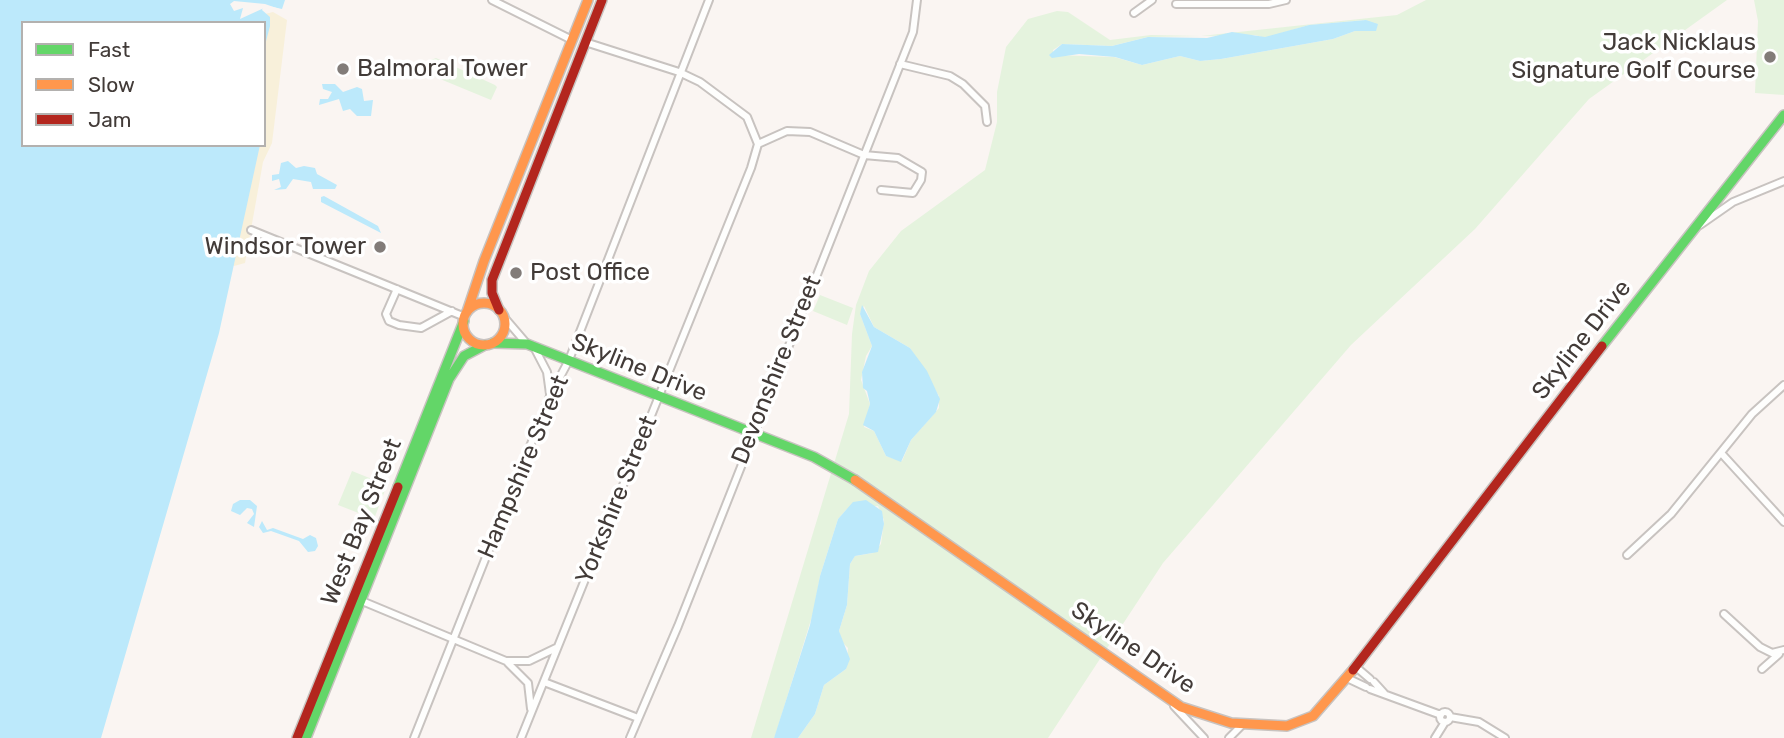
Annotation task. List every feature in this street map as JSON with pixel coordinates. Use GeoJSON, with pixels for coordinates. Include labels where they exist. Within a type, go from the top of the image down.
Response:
{"type":"FeatureCollection","features":[{"type":"Feature","properties":{"kind":"street"},"geometry":{"type":"LineString","coordinates":[[492,0],[572,40]]}},
{"type":"Feature","properties":{"kind":"street","name":"West Bay Street"},"geometry":{"type":"LineString","coordinates":[[297,738],[588,0]]}},
{"type":"Feature","properties":{"kind":"street"},"geometry":{"type":"LineString","coordinates":[[465,317],[470,340],[489,344],[503,332],[501,314],[492,293],[492,279],[602,0]]}},
{"type":"Feature","properties":{"kind":"street","name":"Hampshire Street"},"geometry":{"type":"LineString","coordinates":[[414,738],[551,396],[569,360],[709,0]]}},
{"type":"Feature","properties":{"kind":"street","name":"Devonshire Street"},"geometry":{"type":"LineString","coordinates":[[629,738],[678,626],[900,64],[917,19],[917,0]]}},
{"type":"Feature","properties":{"kind":"street"},"geometry":{"type":"LineString","coordinates":[[1134,13],[1152,0]]}},
{"type":"Feature","properties":{"kind":"street"},"geometry":{"type":"LineString","coordinates":[[1175,4],[1286,0]]}},
{"type":"Feature","properties":{"kind":"street"},"geometry":{"type":"LineString","coordinates":[[585,43],[679,72],[711,90],[747,117],[758,144],[787,131],[810,132],[864,155],[892,156],[922,172],[921,180],[913,193],[881,190]]}},
{"type":"Feature","properties":{"kind":"street"},"geometry":{"type":"LineString","coordinates":[[900,64],[950,76],[963,84],[985,106],[987,122]]}},
{"type":"Feature","properties":{"kind":"street","name":"Skyline Drive"},"geometry":{"type":"LineString","coordinates":[[489,344],[530,345],[814,457],[866,486],[1167,699],[1200,715],[1242,725],[1278,727],[1297,724],[1320,710],[1356,667],[1685,239],[1784,115]]}},
{"type":"Feature","properties":{"kind":"street","name":"Yorkshire Street"},"geometry":{"type":"LineString","coordinates":[[521,738],[751,168],[758,144]]}},
{"type":"Feature","properties":{"kind":"street"},"geometry":{"type":"LineString","coordinates":[[1685,239],[1733,202],[1784,181]]}},
{"type":"Feature","properties":{"kind":"street"},"geometry":{"type":"LineString","coordinates":[[251,230],[465,317]]}},
{"type":"Feature","properties":{"kind":"street"},"geometry":{"type":"LineString","coordinates":[[397,289],[386,314],[389,321],[399,326],[421,328],[452,311]]}},
{"type":"Feature","properties":{"kind":"street"},"geometry":{"type":"LineString","coordinates":[[465,317],[483,304],[501,314]]}},
{"type":"Feature","properties":{"kind":"street","name":"Skyline Drive"},"geometry":{"type":"LineString","coordinates":[[501,314],[530,345]]}},
{"type":"Feature","properties":{"kind":"street","name":"West Bay Street"},"geometry":{"type":"LineString","coordinates":[[306,738],[449,380],[464,356],[489,344]]}},
{"type":"Feature","properties":{"kind":"street"},"geometry":{"type":"LineString","coordinates":[[530,345],[547,372],[551,396]]}},
{"type":"Feature","properties":{"kind":"street"},"geometry":{"type":"LineString","coordinates":[[1627,555],[1671,514],[1752,414],[1784,385]]}},
{"type":"Feature","properties":{"kind":"street"},"geometry":{"type":"LineString","coordinates":[[1722,454],[1784,522]]}},
{"type":"Feature","properties":{"kind":"street"},"geometry":{"type":"LineString","coordinates":[[362,601],[506,661],[529,661],[558,647]]}},
{"type":"Feature","properties":{"kind":"street"},"geometry":{"type":"LineString","coordinates":[[1724,614],[1760,647],[1772,653],[1782,651]]}},
{"type":"Feature","properties":{"kind":"street"},"geometry":{"type":"LineString","coordinates":[[1762,669],[1782,651]]}},
{"type":"Feature","properties":{"kind":"street"},"geometry":{"type":"LineString","coordinates":[[506,661],[527,683],[531,714]]}},
{"type":"Feature","properties":{"kind":"street"},"geometry":{"type":"LineString","coordinates":[[1356,667],[1384,693]]}},
{"type":"Feature","properties":{"kind":"street"},"geometry":{"type":"LineString","coordinates":[[1347,678],[1441,715],[1447,712],[1447,719],[1435,738]]}},
{"type":"Feature","properties":{"kind":"street"},"geometry":{"type":"LineString","coordinates":[[544,682],[638,718]]}},
{"type":"Feature","properties":{"kind":"street"},"geometry":{"type":"LineString","coordinates":[[1167,699],[1204,738]]}},
{"type":"Feature","properties":{"kind":"street"},"geometry":{"type":"LineString","coordinates":[[1447,719],[1479,722],[1501,737]]}},
{"type":"Feature","properties":{"kind":"street"},"geometry":{"type":"LineString","coordinates":[[1229,738],[1242,725]]}},
{"type":"Feature","properties":{"kind":"green space"},"geometry":{"type":"Polygon","coordinates":[[[1426,0],[1727,0],[1589,99],[1475,229],[1351,345],[1163,563],[1048,738],[798,738],[815,714],[824,685],[846,669],[848,648],[840,640],[839,631],[847,605],[850,564],[855,556],[873,553],[881,544],[884,520],[878,506],[847,509],[838,519],[820,576],[814,610],[776,733],[774,738],[751,738],[849,414],[852,334],[856,305],[869,271],[901,231],[985,170],[997,122],[997,92],[1006,47],[1028,19],[1057,11],[1068,12],[1110,40],[1151,35],[1201,36],[1397,15],[1426,0]],[[1366,20],[1309,25],[1265,38],[1255,35],[1148,37],[1112,46],[1062,44],[1053,50],[1054,55],[1114,57],[1142,65],[1180,56],[1200,61],[1221,59],[1333,39],[1355,31],[1376,31],[1366,20]],[[864,306],[860,314],[872,346],[866,356],[861,380],[870,404],[864,427],[874,431],[886,456],[902,461],[911,440],[939,408],[939,396],[910,348],[874,327],[864,306]]]}},
{"type":"Feature","properties":{"kind":"green space","name":"Jack Nicklaus Signature Golf Course"},"geometry":{"type":"Polygon","coordinates":[[[1754,0],[1784,0],[1784,95],[1755,93],[1758,21],[1754,0]]]}},
{"type":"Feature","properties":{"kind":"green space"},"geometry":{"type":"Polygon","coordinates":[[[436,58],[495,85],[497,87],[491,100],[428,74],[426,70],[431,60],[436,58]]]}},
{"type":"Feature","properties":{"kind":"green space"},"geometry":{"type":"Polygon","coordinates":[[[820,295],[853,308],[847,325],[813,311],[820,295]]]}},
{"type":"Feature","properties":{"kind":"green space"},"geometry":{"type":"Polygon","coordinates":[[[352,471],[387,485],[374,519],[338,505],[352,471]]]}},
{"type":"Feature","properties":{"kind":"sand"},"geometry":{"type":"Polygon","coordinates":[[[273,12],[287,20],[272,143],[263,162],[245,263],[234,266],[223,255],[237,147],[266,147],[266,21],[263,21],[261,15],[273,12]]]}},
{"type":"Feature","properties":{"kind":"water"},"geometry":{"type":"Polygon","coordinates":[[[0,0],[285,0],[282,9],[264,5],[262,10],[270,17],[266,41],[266,21],[21,21],[21,147],[260,147],[219,333],[101,738],[0,738],[0,0]]]}},
{"type":"Feature","properties":{"kind":"water"},"geometry":{"type":"Polygon","coordinates":[[[1366,20],[1378,24],[1376,31],[1355,31],[1333,39],[1221,59],[1200,61],[1180,56],[1142,65],[1115,57],[1079,54],[1052,58],[1049,55],[1062,44],[1112,46],[1148,37],[1207,38],[1232,32],[1265,37],[1309,25],[1366,20]]]}},
{"type":"Feature","properties":{"kind":"water"},"geometry":{"type":"Polygon","coordinates":[[[322,84],[335,84],[343,92],[357,87],[362,89],[364,101],[373,100],[371,116],[357,116],[350,109],[343,111],[339,99],[319,105],[320,99],[328,99],[332,92],[323,89],[322,84]]]}},
{"type":"Feature","properties":{"kind":"water"},"geometry":{"type":"Polygon","coordinates":[[[288,161],[296,168],[315,168],[317,174],[337,185],[335,189],[313,189],[311,182],[293,179],[286,189],[274,190],[281,187],[279,179],[272,181],[272,175],[279,174],[281,163],[288,161]]]}},
{"type":"Feature","properties":{"kind":"water"},"geometry":{"type":"Polygon","coordinates":[[[324,196],[378,226],[381,233],[321,202],[321,197],[324,196]]]}},
{"type":"Feature","properties":{"kind":"water"},"geometry":{"type":"Polygon","coordinates":[[[862,305],[874,327],[910,348],[927,371],[940,399],[936,412],[911,440],[901,462],[886,456],[874,431],[863,425],[870,404],[867,391],[863,388],[862,372],[872,346],[860,314],[862,305]]]}},
{"type":"Feature","properties":{"kind":"water"},"geometry":{"type":"Polygon","coordinates":[[[240,500],[250,500],[257,506],[254,527],[247,523],[254,514],[252,509],[247,508],[240,515],[231,511],[233,504],[240,500]]]}},
{"type":"Feature","properties":{"kind":"water"},"geometry":{"type":"Polygon","coordinates":[[[866,500],[882,511],[884,524],[878,552],[855,556],[850,564],[847,605],[839,631],[850,659],[846,669],[824,685],[815,714],[798,738],[774,738],[810,625],[820,576],[838,519],[853,502],[866,500]]]}},
{"type":"Feature","properties":{"kind":"water"},"geometry":{"type":"Polygon","coordinates":[[[262,521],[267,530],[273,528],[303,539],[310,535],[316,538],[318,546],[315,551],[308,552],[299,541],[271,531],[263,533],[259,527],[262,521]]]}},
{"type":"Feature","properties":{"kind":"pier"},"geometry":{"type":"Polygon","coordinates":[[[234,1],[265,4],[285,11],[264,8],[240,19],[243,8],[234,11],[230,4],[234,1]]]}},
{"type":"Feature","properties":{"kind":"traffic: fast"},"geometry":{"type":"LineString","coordinates":[[1602,346],[1784,115]]}},
{"type":"Feature","properties":{"kind":"traffic: fast"},"geometry":{"type":"LineString","coordinates":[[398,487],[464,321]]}},
{"type":"Feature","properties":{"kind":"traffic: fast"},"geometry":{"type":"LineString","coordinates":[[493,343],[527,344],[814,457],[855,480]]}},
{"type":"Feature","properties":{"kind":"traffic: fast"},"geometry":{"type":"LineString","coordinates":[[306,738],[449,379],[464,356],[485,345]]}},
{"type":"Feature","properties":{"kind":"traffic: slow"},"geometry":{"type":"LineString","coordinates":[[467,312],[484,261],[588,0]]}},
{"type":"Feature","properties":{"kind":"traffic: slow"},"geometry":{"type":"LineString","coordinates":[[484,303],[499,309],[505,324],[499,339],[484,345],[469,339],[463,324],[469,309],[484,303]]}},
{"type":"Feature","properties":{"kind":"traffic: slow"},"geometry":{"type":"LineString","coordinates":[[855,480],[1181,707],[1231,723],[1287,726],[1313,716],[1353,670]]}},
{"type":"Feature","properties":{"kind":"traffic: jam"},"geometry":{"type":"LineString","coordinates":[[499,310],[492,293],[492,280],[602,0]]}},
{"type":"Feature","properties":{"kind":"traffic: jam"},"geometry":{"type":"LineString","coordinates":[[1353,670],[1602,346]]}},
{"type":"Feature","properties":{"kind":"traffic: jam"},"geometry":{"type":"LineString","coordinates":[[297,738],[398,487]]}},
{"type":"Feature","properties":{"kind":"place","name":"Jack Nicklaus Signature Golf Course"},"geometry":{"type":"Point","coordinates":[1770,57]}},
{"type":"Feature","properties":{"kind":"place","name":"Balmoral Tower"},"geometry":{"type":"Point","coordinates":[343,69]}},
{"type":"Feature","properties":{"kind":"place","name":"Windsor Tower"},"geometry":{"type":"Point","coordinates":[380,247]}},
{"type":"Feature","properties":{"kind":"place","name":"Post Office"},"geometry":{"type":"Point","coordinates":[516,273]}}]}
